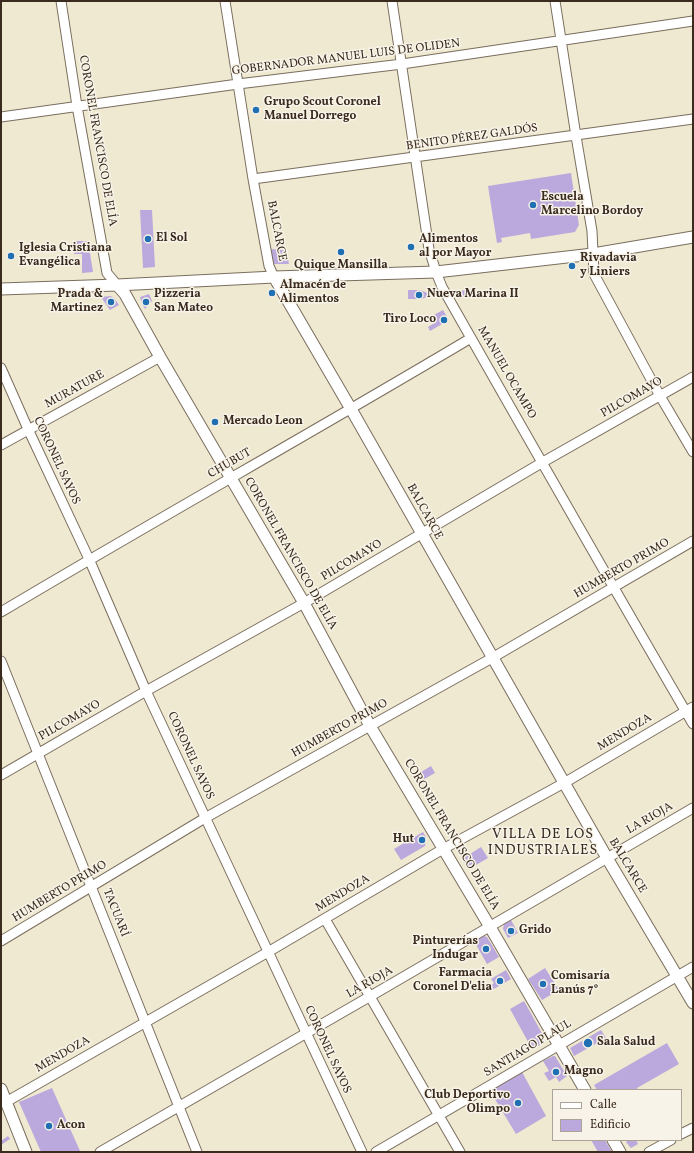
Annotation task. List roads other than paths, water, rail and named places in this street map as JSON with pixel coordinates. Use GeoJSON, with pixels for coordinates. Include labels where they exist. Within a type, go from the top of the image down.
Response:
{"type":"FeatureCollection","features":[{"type":"Feature","properties":{"kind":"street","name":"CORONEL FRANCISCO DE ELÍA"},"geometry":{"type":"LineString","coordinates":[[61,1],[77,106],[106,274],[125,294],[160,358],[304,603],[370,726],[584,1089]]}},
{"type":"Feature","properties":{"kind":"street","name":"BALCARCE"},"geometry":{"type":"LineString","coordinates":[[225,1],[253,179],[269,266],[274,277],[607,858],[693,1003]]}},
{"type":"Feature","properties":{"kind":"street","name":"MANUEL OCAMPO"},"geometry":{"type":"LineString","coordinates":[[392,1],[429,249],[442,287],[543,462],[613,588],[689,709],[693,724]]}},
{"type":"Feature","properties":{"kind":"street"},"geometry":{"type":"LineString","coordinates":[[555,1],[592,231],[593,270],[596,281],[693,452]]}},
{"type":"Feature","properties":{"kind":"street","name":"GOBERNADOR MANUEL LUIS DE OLIDEN"},"geometry":{"type":"LineString","coordinates":[[1,117],[238,84],[402,64],[693,21]]}},
{"type":"Feature","properties":{"kind":"street","name":"BENITO PÉREZ GALDÓS"},"geometry":{"type":"LineString","coordinates":[[253,179],[416,158],[693,119]]}},
{"type":"Feature","properties":{"kind":"street"},"geometry":{"type":"LineString","coordinates":[[1,289],[274,277],[436,272],[593,254],[693,237]]}},
{"type":"Feature","properties":{"kind":"street","name":"CHUBUT"},"geometry":{"type":"LineString","coordinates":[[1,612],[471,338]]}},
{"type":"Feature","properties":{"kind":"street","name":"MURATURE"},"geometry":{"type":"LineString","coordinates":[[1,445],[160,358]]}},
{"type":"Feature","properties":{"kind":"street","name":"CORONEL SAYOS"},"geometry":{"type":"LineString","coordinates":[[1,368],[89,560],[146,690],[362,1152]]}},
{"type":"Feature","properties":{"kind":"street","name":"PILCOMAYO"},"geometry":{"type":"LineString","coordinates":[[1,775],[146,690],[304,603],[543,462],[693,377]]}},
{"type":"Feature","properties":{"kind":"street","name":"HUMBERTO PRIMO"},"geometry":{"type":"LineString","coordinates":[[1,941],[205,818],[492,658],[693,541]]}},
{"type":"Feature","properties":{"kind":"street","name":"TACUARÍ"},"geometry":{"type":"LineString","coordinates":[[1,661],[146,1022],[178,1108],[197,1152]]}},
{"type":"Feature","properties":{"kind":"street","name":"MENDOZA"},"geometry":{"type":"LineString","coordinates":[[6,1102],[325,919],[443,849],[564,783],[689,709]]}},
{"type":"Feature","properties":{"kind":"street","name":"LA RIOJA"},"geometry":{"type":"LineString","coordinates":[[100,1152],[693,808]]}},
{"type":"Feature","properties":{"kind":"street"},"geometry":{"type":"LineString","coordinates":[[325,919],[460,1152]]}},
{"type":"Feature","properties":{"kind":"street","name":"SANTIAGO PLAUL"},"geometry":{"type":"LineString","coordinates":[[376,1152],[693,967]]}},
{"type":"Feature","properties":{"kind":"street"},"geometry":{"type":"LineString","coordinates":[[1,1089],[26,1152]]}},
{"type":"Feature","properties":{"kind":"street"},"geometry":{"type":"LineString","coordinates":[[682,1134],[693,1128]]}},
{"type":"Feature","properties":{"kind":"street"},"geometry":{"type":"LineString","coordinates":[[614,1141],[620,1152]]}},
{"type":"Feature","properties":{"kind":"street"},"geometry":{"type":"LineString","coordinates":[[649,1152],[669,1141]]}},
{"type":"Feature","properties":{"kind":"place","name":"Grupo Scout Coronel Manuel Dorrego"},"geometry":{"type":"Point","coordinates":[256,110]}},
{"type":"Feature","properties":{"kind":"place","name":"Escuela Marcelino Bordoy"},"geometry":{"type":"Point","coordinates":[533,205]}},
{"type":"Feature","properties":{"kind":"place","name":"El Sol"},"geometry":{"type":"Point","coordinates":[148,239]}},
{"type":"Feature","properties":{"kind":"place","name":"Alimentos al por Mayor"},"geometry":{"type":"Point","coordinates":[411,247]}},
{"type":"Feature","properties":{"kind":"place","name":"Quique Mansilla"},"geometry":{"type":"Point","coordinates":[341,252]}},
{"type":"Feature","properties":{"kind":"place","name":"Iglesia Cristiana Evangélica"},"geometry":{"type":"Point","coordinates":[11,256]}},
{"type":"Feature","properties":{"kind":"place","name":"Rivadavia y Liniers"},"geometry":{"type":"Point","coordinates":[572,266]}},
{"type":"Feature","properties":{"kind":"place","name":"Almacén de Alimentos"},"geometry":{"type":"Point","coordinates":[272,293]}},
{"type":"Feature","properties":{"kind":"place","name":"Nueva Marina II"},"geometry":{"type":"Point","coordinates":[419,295]}},
{"type":"Feature","properties":{"kind":"place","name":"Prada & Martinez"},"geometry":{"type":"Point","coordinates":[111,302]}},
{"type":"Feature","properties":{"kind":"place","name":"Pizzeria San Mateo"},"geometry":{"type":"Point","coordinates":[146,302]}},
{"type":"Feature","properties":{"kind":"place","name":"Tiro Loco"},"geometry":{"type":"Point","coordinates":[444,320]}},
{"type":"Feature","properties":{"kind":"place","name":"Mercado Leon"},"geometry":{"type":"Point","coordinates":[215,422]}},
{"type":"Feature","properties":{"kind":"place","name":"Hut"},"geometry":{"type":"Point","coordinates":[422,840]}},
{"type":"Feature","properties":{"kind":"place","name":"Grido"},"geometry":{"type":"Point","coordinates":[511,931]}},
{"type":"Feature","properties":{"kind":"place","name":"Pinturerías Indugar"},"geometry":{"type":"Point","coordinates":[486,949]}},
{"type":"Feature","properties":{"kind":"place","name":"Farmacia Coronel D'elia"},"geometry":{"type":"Point","coordinates":[500,981]}},
{"type":"Feature","properties":{"kind":"place","name":"Comisaría Lanús 7°"},"geometry":{"type":"Point","coordinates":[543,984]}},
{"type":"Feature","properties":{"kind":"place","name":"Sala Salud"},"geometry":{"type":"Point","coordinates":[588,1043]}},
{"type":"Feature","properties":{"kind":"place","name":"Magno"},"geometry":{"type":"Point","coordinates":[556,1072]}},
{"type":"Feature","properties":{"kind":"place","name":"Club Deportivo Olimpo"},"geometry":{"type":"Point","coordinates":[518,1103]}},
{"type":"Feature","properties":{"kind":"place","name":"Acon"},"geometry":{"type":"Point","coordinates":[49,1126]}},
{"type":"Feature","properties":{"kind":"district","name":"VILLA DE LOS INDUSTRIALES"},"geometry":{"type":"Point","coordinates":[543,844]}}]}
